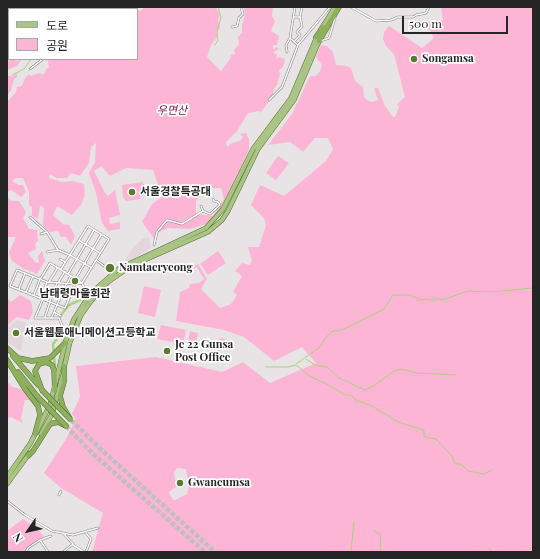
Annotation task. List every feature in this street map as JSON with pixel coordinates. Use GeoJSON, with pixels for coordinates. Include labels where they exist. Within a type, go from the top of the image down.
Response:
{"type":"FeatureCollection","features":[{"type":"Feature","properties":{"kind":"highway"},"geometry":{"type":"LineString","coordinates":[[318,39],[338,7]]}},
{"type":"Feature","properties":{"kind":"highway"},"geometry":{"type":"LineString","coordinates":[[24,367],[57,353],[67,341]]}},
{"type":"Feature","properties":{"kind":"highway"},"geometry":{"type":"LineString","coordinates":[[7,348],[16,357],[24,360],[48,358]]}},
{"type":"Feature","properties":{"kind":"highway"},"geometry":{"type":"LineString","coordinates":[[7,348],[42,390],[71,420],[62,404],[61,392],[64,366]]}},
{"type":"Feature","properties":{"kind":"highway"},"geometry":{"type":"LineString","coordinates":[[7,359],[37,396],[66,426],[54,422],[50,424],[33,451],[26,456]]}},
{"type":"Feature","properties":{"kind":"highway"},"geometry":{"type":"LineString","coordinates":[[7,359],[25,389],[38,406],[40,415],[35,434]]}},
{"type":"Feature","properties":{"kind":"highway"},"geometry":{"type":"LineString","coordinates":[[42,390],[34,371],[39,364],[46,362],[52,365],[54,370],[55,391]]}},
{"type":"Feature","properties":{"kind":"highway"},"geometry":{"type":"LineString","coordinates":[[24,385],[28,391],[37,396]]}},
{"type":"Feature","properties":{"kind":"main road"},"geometry":{"type":"LineString","coordinates":[[7,477],[26,456],[35,434],[50,405],[55,391],[67,341],[90,299],[114,273],[208,232],[222,220],[228,211],[253,149],[291,98],[318,39],[335,16],[338,7]]}},
{"type":"Feature","properties":{"kind":"main road"},"geometry":{"type":"LineString","coordinates":[[237,186],[258,149],[294,100],[318,39]]}},
{"type":"Feature","properties":{"kind":"main road"},"geometry":{"type":"LineString","coordinates":[[90,299],[120,273],[155,254]]}},
{"type":"Feature","properties":{"kind":"main road"},"geometry":{"type":"LineString","coordinates":[[7,484],[52,414],[64,366],[67,341]]}},
{"type":"Feature","properties":{"kind":"street"},"geometry":{"type":"LineString","coordinates":[[232,27],[238,26],[239,18],[242,14],[241,7]]}},
{"type":"Feature","properties":{"kind":"street"},"geometry":{"type":"LineString","coordinates":[[287,52],[286,45],[290,38],[295,7]]}},
{"type":"Feature","properties":{"kind":"street"},"geometry":{"type":"LineString","coordinates":[[294,42],[300,35],[297,32],[302,26],[300,17],[302,7]]}},
{"type":"Feature","properties":{"kind":"street"},"geometry":{"type":"LineString","coordinates":[[269,100],[282,87],[298,45],[330,7]]}},
{"type":"Feature","properties":{"kind":"street"},"geometry":{"type":"LineString","coordinates":[[351,7],[376,21],[392,20],[398,17],[413,17],[426,13],[429,7]]}},
{"type":"Feature","properties":{"kind":"street"},"geometry":{"type":"LineString","coordinates":[[294,16],[300,17]]}},
{"type":"Feature","properties":{"kind":"street"},"geometry":{"type":"LineString","coordinates":[[290,38],[298,45]]}},
{"type":"Feature","properties":{"kind":"street"},"geometry":{"type":"LineString","coordinates":[[30,69],[42,60]]}},
{"type":"Feature","properties":{"kind":"street"},"geometry":{"type":"LineString","coordinates":[[201,206],[203,211],[210,214],[220,205],[213,199]]}},
{"type":"Feature","properties":{"kind":"street"},"geometry":{"type":"LineString","coordinates":[[154,245],[155,233],[167,220],[186,223],[203,211]]}},
{"type":"Feature","properties":{"kind":"street"},"geometry":{"type":"LineString","coordinates":[[30,217],[47,232],[58,250]]}},
{"type":"Feature","properties":{"kind":"street"},"geometry":{"type":"LineString","coordinates":[[61,269],[88,226],[109,239],[82,283],[66,284],[48,282],[17,270],[10,286],[65,308],[75,284]]}},
{"type":"Feature","properties":{"kind":"street"},"geometry":{"type":"LineString","coordinates":[[68,274],[94,230]]}},
{"type":"Feature","properties":{"kind":"street"},"geometry":{"type":"LineString","coordinates":[[41,234],[47,232]]}},
{"type":"Feature","properties":{"kind":"street"},"geometry":{"type":"LineString","coordinates":[[76,278],[102,234]]}},
{"type":"Feature","properties":{"kind":"street"},"geometry":{"type":"LineString","coordinates":[[79,240],[100,253]]}},
{"type":"Feature","properties":{"kind":"street"},"geometry":{"type":"LineString","coordinates":[[47,252],[58,250],[62,251],[92,268]]}},
{"type":"Feature","properties":{"kind":"street"},"geometry":{"type":"LineString","coordinates":[[60,259],[65,263]]}},
{"type":"Feature","properties":{"kind":"street"},"geometry":{"type":"LineString","coordinates":[[96,260],[114,273]]}},
{"type":"Feature","properties":{"kind":"street"},"geometry":{"type":"LineString","coordinates":[[34,295],[40,279],[50,263],[82,283],[90,299]]}},
{"type":"Feature","properties":{"kind":"street"},"geometry":{"type":"LineString","coordinates":[[58,267],[48,282],[35,318],[59,318],[67,341]]}},
{"type":"Feature","properties":{"kind":"street"},"geometry":{"type":"LineString","coordinates":[[45,318],[57,283],[65,271]]}},
{"type":"Feature","properties":{"kind":"street"},"geometry":{"type":"LineString","coordinates":[[18,289],[25,273]]}},
{"type":"Feature","properties":{"kind":"street"},"geometry":{"type":"LineString","coordinates":[[51,318],[71,275]]}},
{"type":"Feature","properties":{"kind":"street"},"geometry":{"type":"LineString","coordinates":[[26,292],[33,276]]}},
{"type":"Feature","properties":{"kind":"street"},"geometry":{"type":"LineString","coordinates":[[54,312],[61,316]]}},
{"type":"Feature","properties":{"kind":"street"},"geometry":{"type":"LineString","coordinates":[[59,495],[61,491]]}},
{"type":"Feature","properties":{"kind":"street"},"geometry":{"type":"LineString","coordinates":[[7,501],[41,525],[63,534],[73,535],[98,528]]}},
{"type":"Feature","properties":{"kind":"street"},"geometry":{"type":"LineString","coordinates":[[63,534],[73,544],[85,552],[91,539],[85,532]]}},
{"type":"Feature","properties":{"kind":"street"},"geometry":{"type":"LineString","coordinates":[[26,552],[40,540],[51,536]]}},
{"type":"Feature","properties":{"kind":"street"},"geometry":{"type":"LineString","coordinates":[[40,540],[48,552]]}},
{"type":"Feature","properties":{"kind":"street"},"geometry":{"type":"LineString","coordinates":[[63,552],[73,544]]}},
{"type":"Feature","properties":{"kind":"shaded area"},"geometry":{"type":"Polygon","coordinates":[[[149,237],[151,248],[127,263],[125,261],[131,250],[142,239],[149,237]]]}},
{"type":"Feature","properties":{"kind":"shaded area","name":"서울웹툰애니메이션고등학교"},"geometry":{"type":"Polygon","coordinates":[[[17,320],[26,322],[21,351],[7,342],[7,328],[17,320]]]}},
{"type":"Feature","properties":{"kind":"green space","name":"우면산"},"geometry":{"type":"Polygon","coordinates":[[[143,7],[216,7],[220,15],[218,20],[220,28],[216,31],[218,36],[211,45],[207,57],[221,71],[230,59],[231,55],[235,54],[234,50],[239,45],[238,37],[242,33],[242,25],[245,16],[244,7],[273,7],[272,16],[275,21],[271,31],[279,36],[277,45],[273,45],[273,48],[274,50],[276,47],[279,49],[273,52],[277,55],[276,59],[279,57],[285,59],[283,67],[279,70],[280,74],[272,98],[260,113],[259,111],[248,113],[237,131],[226,142],[227,147],[232,143],[240,141],[243,137],[240,134],[246,133],[249,139],[249,150],[224,205],[210,223],[190,229],[168,228],[159,232],[155,240],[142,222],[152,204],[162,197],[153,170],[126,168],[110,176],[101,166],[94,171],[108,196],[115,190],[120,215],[109,218],[110,224],[120,222],[120,229],[108,231],[102,223],[96,193],[89,173],[95,162],[96,143],[91,147],[89,163],[80,176],[71,173],[67,178],[56,178],[50,174],[49,178],[62,182],[72,181],[84,184],[85,194],[81,205],[72,215],[57,206],[53,215],[63,224],[69,225],[75,236],[71,245],[66,237],[61,237],[58,231],[50,232],[43,226],[44,208],[40,205],[38,219],[32,216],[32,207],[29,205],[29,192],[23,178],[15,178],[12,181],[19,185],[23,185],[26,192],[21,197],[11,190],[7,192],[7,102],[16,92],[17,87],[22,86],[25,78],[29,74],[30,76],[40,73],[42,75],[45,73],[46,69],[49,68],[48,61],[45,60],[138,60],[138,12],[142,10],[143,7]],[[208,188],[196,201],[196,214],[213,216],[224,199],[221,188],[208,188]]]}},
{"type":"Feature","properties":{"kind":"green space"},"geometry":{"type":"Polygon","coordinates":[[[441,7],[533,7],[533,552],[92,552],[103,513],[61,488],[44,473],[66,439],[76,419],[72,414],[80,397],[76,366],[156,357],[222,372],[243,362],[270,383],[316,363],[302,347],[274,361],[244,337],[224,330],[176,321],[180,292],[189,288],[190,284],[199,283],[204,279],[197,267],[188,271],[198,264],[207,279],[201,289],[220,308],[231,304],[237,295],[233,292],[242,276],[235,271],[242,263],[250,265],[252,261],[248,247],[259,247],[266,225],[264,218],[251,205],[260,185],[284,196],[326,161],[333,149],[328,138],[315,138],[303,152],[290,142],[268,145],[292,114],[310,76],[316,76],[320,71],[322,65],[316,57],[321,45],[327,46],[333,52],[336,65],[351,68],[355,81],[363,87],[364,97],[368,101],[372,102],[378,100],[374,88],[378,88],[385,106],[392,116],[395,117],[399,107],[397,104],[405,97],[394,54],[386,46],[383,39],[384,32],[389,26],[422,48],[434,38],[428,28],[430,24],[433,21],[443,20],[441,7]],[[177,468],[174,473],[176,487],[169,492],[173,500],[187,494],[189,486],[186,469],[177,468]]]}},
{"type":"Feature","properties":{"kind":"green space"},"geometry":{"type":"Polygon","coordinates":[[[7,20],[8,60],[21,60],[17,66],[7,70],[7,20]]]}},
{"type":"Feature","properties":{"kind":"green space"},"geometry":{"type":"Polygon","coordinates":[[[17,73],[17,77],[14,79],[11,90],[7,96],[7,75],[12,77],[17,73]]]}},
{"type":"Feature","properties":{"kind":"green space"},"geometry":{"type":"Polygon","coordinates":[[[278,156],[289,163],[276,180],[266,173],[278,156]]]}},
{"type":"Feature","properties":{"kind":"green space"},"geometry":{"type":"Polygon","coordinates":[[[143,182],[145,195],[140,196],[141,199],[126,201],[123,197],[122,185],[143,182]]]}},
{"type":"Feature","properties":{"kind":"green space"},"geometry":{"type":"Polygon","coordinates":[[[7,197],[12,201],[19,201],[26,212],[23,218],[29,229],[37,230],[38,241],[35,244],[36,249],[28,253],[36,263],[39,262],[38,256],[42,251],[45,261],[37,274],[22,268],[11,260],[9,252],[16,237],[7,237],[7,197]]]}},
{"type":"Feature","properties":{"kind":"green space"},"geometry":{"type":"Polygon","coordinates":[[[218,251],[226,263],[208,275],[200,264],[218,251]]]}},
{"type":"Feature","properties":{"kind":"green space"},"geometry":{"type":"Polygon","coordinates":[[[144,286],[161,290],[155,317],[138,313],[144,286]]]}},
{"type":"Feature","properties":{"kind":"green space"},"geometry":{"type":"Polygon","coordinates":[[[20,295],[31,301],[33,312],[29,320],[16,317],[7,326],[7,298],[11,302],[20,295]]]}},
{"type":"Feature","properties":{"kind":"green space"},"geometry":{"type":"Polygon","coordinates":[[[161,325],[186,330],[183,344],[157,339],[161,325]]]}},
{"type":"Feature","properties":{"kind":"green space"},"geometry":{"type":"Polygon","coordinates":[[[190,331],[198,333],[195,348],[187,347],[190,331]]]}},
{"type":"Feature","properties":{"kind":"green space"},"geometry":{"type":"Polygon","coordinates":[[[221,338],[225,339],[229,345],[216,353],[213,348],[214,343],[221,338]]]}},
{"type":"Feature","properties":{"kind":"green space"},"geometry":{"type":"Polygon","coordinates":[[[7,381],[12,387],[21,389],[30,400],[25,400],[21,418],[23,423],[11,417],[7,418],[7,381]]]}},
{"type":"Feature","properties":{"kind":"green space"},"geometry":{"type":"Polygon","coordinates":[[[23,519],[38,529],[44,537],[23,552],[12,552],[7,548],[7,531],[23,519]]]}},
{"type":"Feature","properties":{"kind":"waterway"},"geometry":{"type":"LineString","coordinates":[[76,7],[83,7]]}},
{"type":"Feature","properties":{"kind":"waterway"},"geometry":{"type":"LineString","coordinates":[[215,45],[218,40],[217,32],[221,17],[218,7]]}},
{"type":"Feature","properties":{"kind":"waterway"},"geometry":{"type":"LineString","coordinates":[[12,75],[24,69],[30,60]]}},
{"type":"Feature","properties":{"kind":"waterway"},"geometry":{"type":"LineString","coordinates":[[296,364],[320,347],[326,337],[333,331],[342,330],[384,309],[393,295],[410,295],[419,299],[432,300],[445,299],[468,291],[491,292],[533,288]]}},
{"type":"Feature","properties":{"kind":"waterway"},"geometry":{"type":"LineString","coordinates":[[61,315],[69,305],[80,300],[84,290]]}},
{"type":"Feature","properties":{"kind":"waterway"},"geometry":{"type":"LineString","coordinates":[[55,366],[53,344],[63,331]]}},
{"type":"Feature","properties":{"kind":"waterway"},"geometry":{"type":"LineString","coordinates":[[306,359],[315,365],[327,367],[339,378],[365,390],[375,385],[394,371],[401,369],[417,373],[455,375]]}},
{"type":"Feature","properties":{"kind":"waterway"},"geometry":{"type":"LineString","coordinates":[[266,367],[288,367],[296,365],[311,377],[327,384],[345,395],[351,395],[356,400],[372,406],[398,422],[424,430],[424,437],[436,439],[452,456],[455,464],[461,464],[468,471],[484,474],[492,470]]}},
{"type":"Feature","properties":{"kind":"waterway"},"geometry":{"type":"LineString","coordinates":[[351,552],[354,522]]}},
{"type":"Feature","properties":{"kind":"waterway"},"geometry":{"type":"LineString","coordinates":[[374,531],[380,534],[381,552]]}},
{"type":"Feature","properties":{"kind":"waterway"},"geometry":{"type":"LineString","coordinates":[[489,548],[492,552]]}},
{"type":"Feature","properties":{"kind":"tunnel"},"geometry":{"type":"LineString","coordinates":[[71,420],[105,453],[215,552]]}},
{"type":"Feature","properties":{"kind":"tunnel"},"geometry":{"type":"LineString","coordinates":[[66,426],[94,455],[205,552]]}},
{"type":"Feature","properties":{"kind":"place","name":"Songamsa"},"geometry":{"type":"Point","coordinates":[414,59]}},
{"type":"Feature","properties":{"kind":"place","name":"서울경찰특공대"},"geometry":{"type":"Point","coordinates":[132,192]}},
{"type":"Feature","properties":{"kind":"place","name":"Namtaeryeong"},"geometry":{"type":"Point","coordinates":[110,268]}},
{"type":"Feature","properties":{"kind":"place","name":"남태령마을회관"},"geometry":{"type":"Point","coordinates":[75,281]}},
{"type":"Feature","properties":{"kind":"place","name":"서울웹툰애니메이션고등학교"},"geometry":{"type":"Point","coordinates":[16,333]}},
{"type":"Feature","properties":{"kind":"place","name":"Je 22 Gunsa Post Office"},"geometry":{"type":"Point","coordinates":[167,351]}},
{"type":"Feature","properties":{"kind":"place","name":"Gwaneumsa"},"geometry":{"type":"Point","coordinates":[180,483]}}]}
